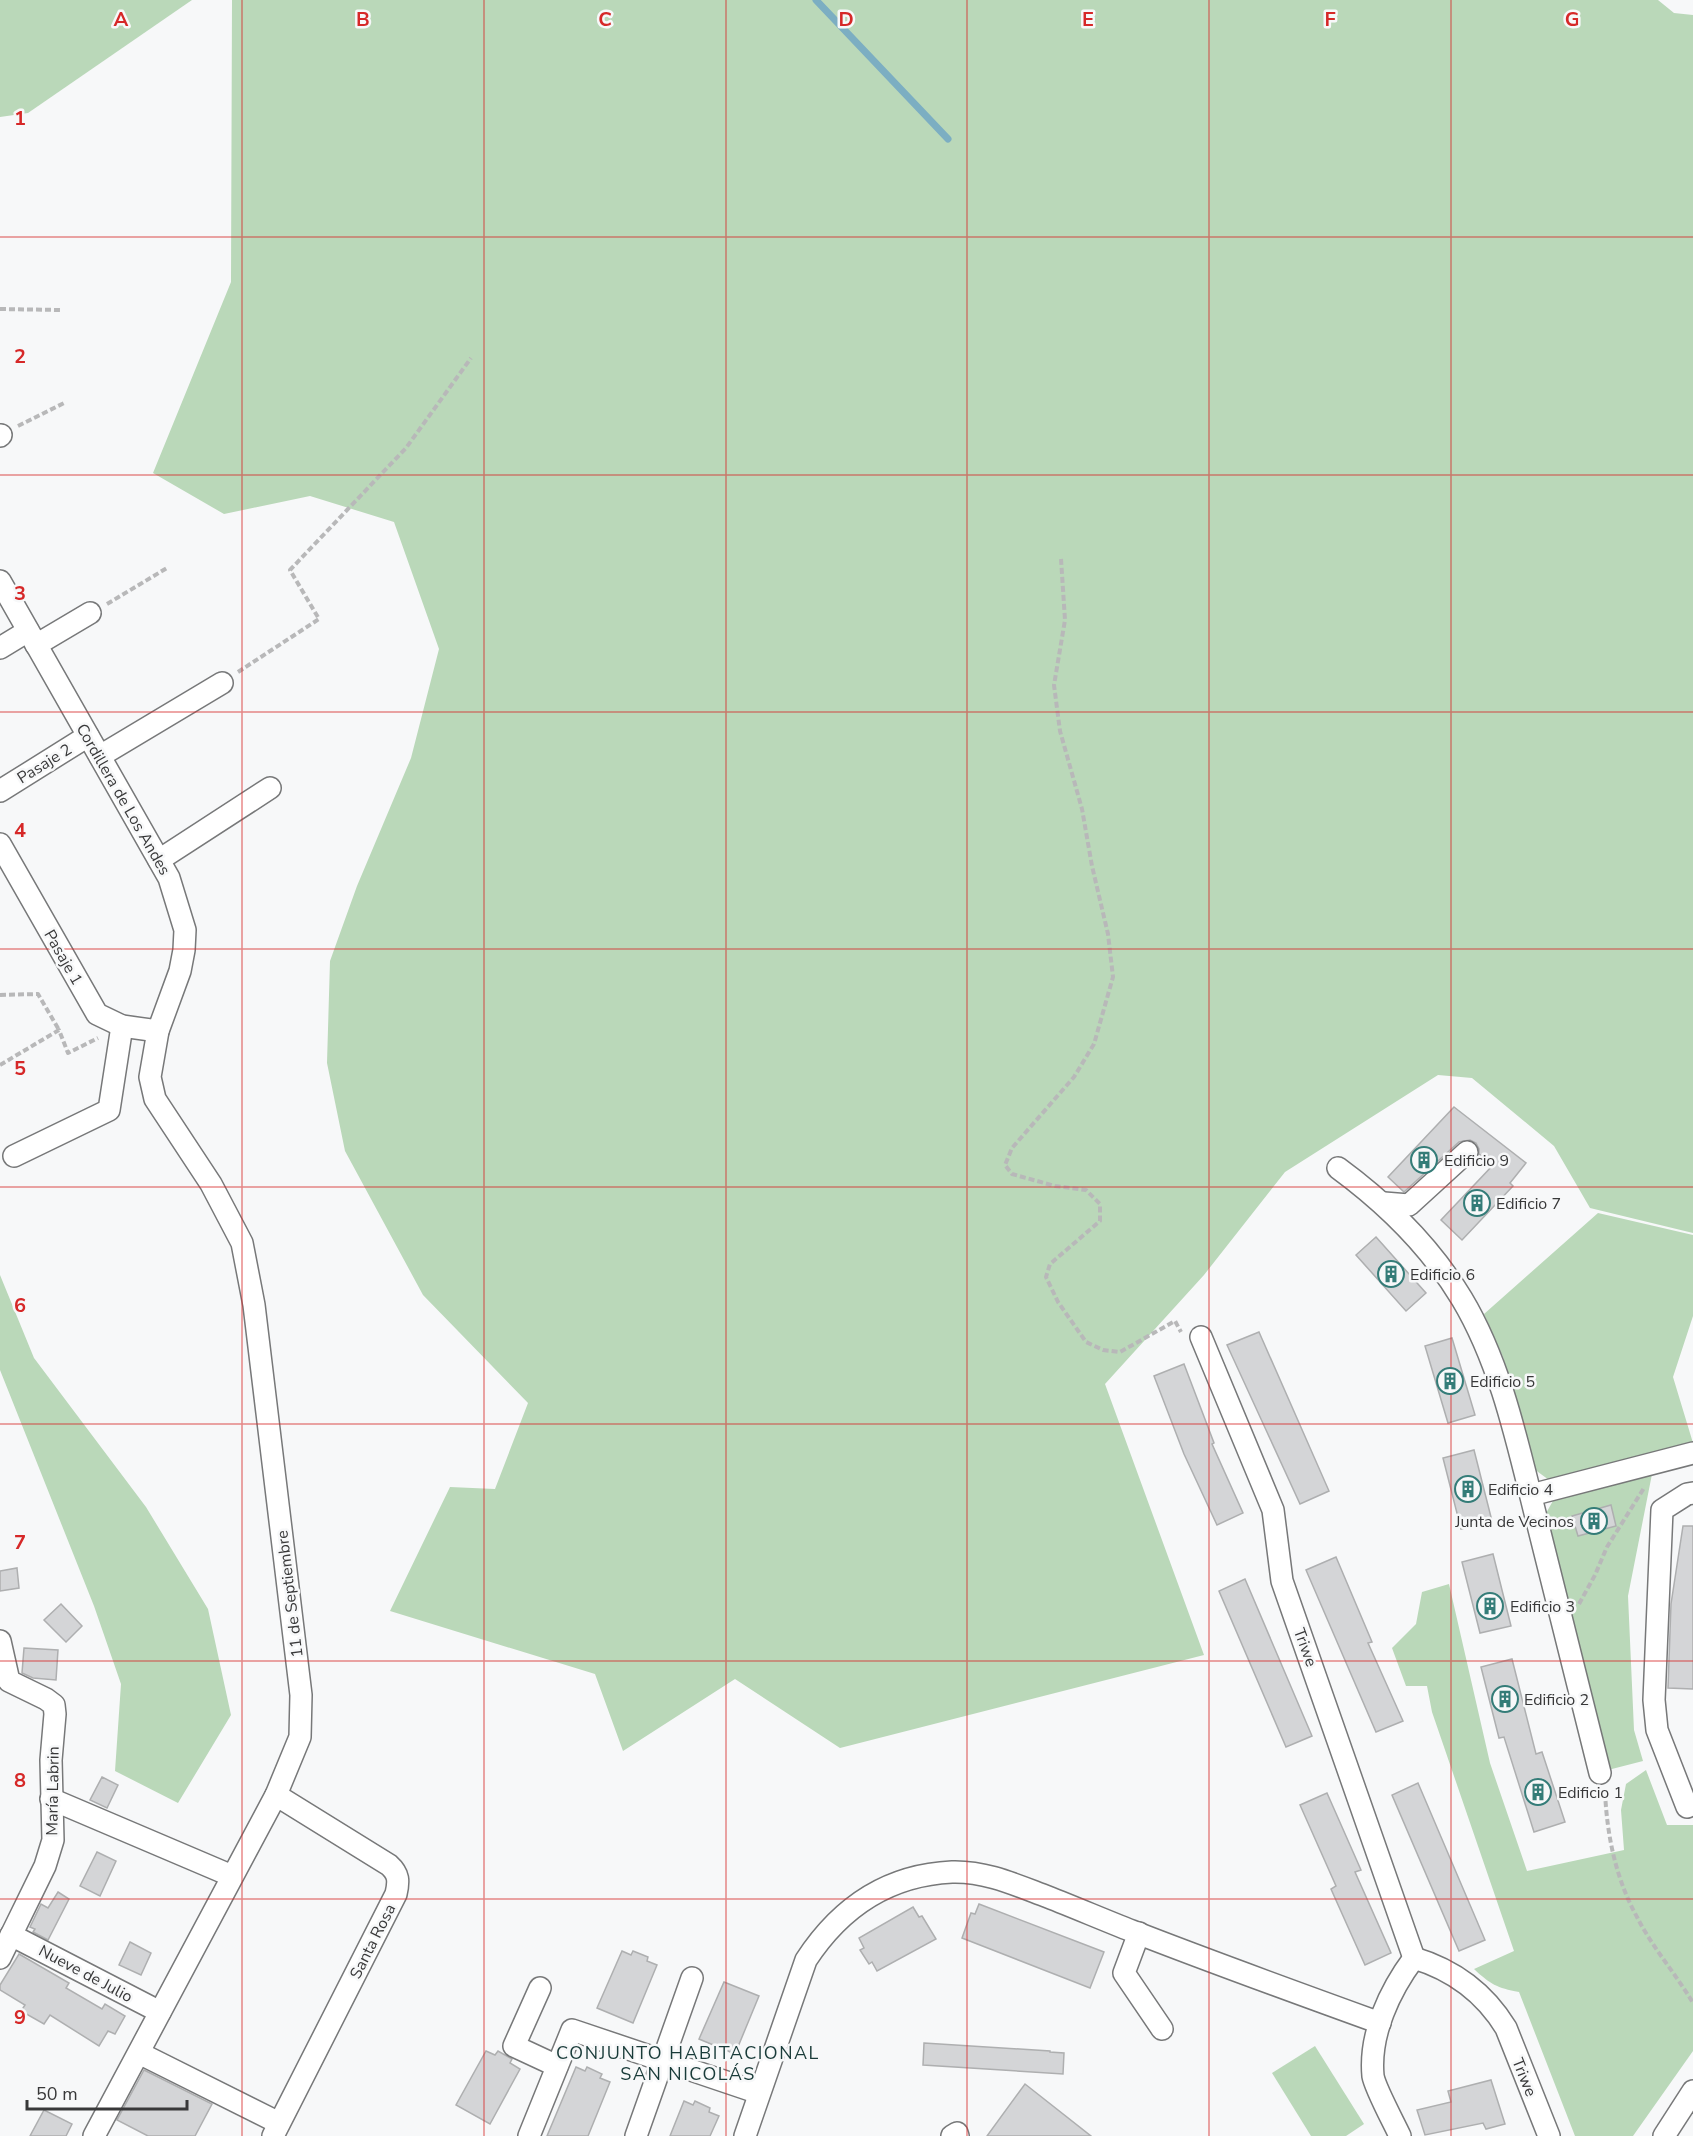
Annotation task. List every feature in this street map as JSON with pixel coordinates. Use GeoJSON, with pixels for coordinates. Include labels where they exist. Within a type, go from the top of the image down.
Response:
{"type":"FeatureCollection","features":[{"type":"Feature","properties":{"kind":"street","name":"Cordillera de Los Andes"},"geometry":{"type":"LineString","coordinates":[[0,581],[169,878],[185,930],[180,971],[158,1031]]}},
{"type":"Feature","properties":{"kind":"street"},"geometry":{"type":"LineString","coordinates":[[0,648],[32,638],[90,613]]}},
{"type":"Feature","properties":{"kind":"street"},"geometry":{"type":"LineString","coordinates":[[100,756],[222,683]]}},
{"type":"Feature","properties":{"kind":"street","name":"Pasaje 2"},"geometry":{"type":"LineString","coordinates":[[0,791],[88,736]]}},
{"type":"Feature","properties":{"kind":"street"},"geometry":{"type":"LineString","coordinates":[[159,861],[270,788]]}},
{"type":"Feature","properties":{"kind":"street","name":"Pasaje 1"},"geometry":{"type":"LineString","coordinates":[[0,844],[97,1014],[122,1026],[158,1031]]}},
{"type":"Feature","properties":{"kind":"street"},"geometry":{"type":"LineString","coordinates":[[14,1156],[109,1110],[122,1026]]}},
{"type":"Feature","properties":{"kind":"street","name":"11 de Septiembre"},"geometry":{"type":"LineString","coordinates":[[94,2136],[276,1795],[300,1737],[301,1695],[254,1305],[242,1243],[212,1184],[155,1099],[150,1077],[158,1031]]}},
{"type":"Feature","properties":{"kind":"street"},"geometry":{"type":"LineString","coordinates":[[1384,1203],[1409,1205],[1467,1152]]}},
{"type":"Feature","properties":{"kind":"street"},"geometry":{"type":"LineString","coordinates":[[1338,1168],[1384,1203],[1425,1247],[1444,1272],[1477,1326],[1490,1354],[1531,1495],[1600,1773]]}},
{"type":"Feature","properties":{"kind":"street","name":"Triwe"},"geometry":{"type":"LineString","coordinates":[[1201,1336],[1273,1510],[1282,1581],[1414,1958],[1446,1970],[1461,1979],[1497,2014],[1506,2028],[1549,2136]]}},
{"type":"Feature","properties":{"kind":"street"},"geometry":{"type":"LineString","coordinates":[[1531,1495],[1693,1454]]}},
{"type":"Feature","properties":{"kind":"street"},"geometry":{"type":"LineString","coordinates":[[1687,1807],[1657,1730],[1654,1700],[1662,1510],[1693,1493]]}},
{"type":"Feature","properties":{"kind":"street","name":"María Labrin"},"geometry":{"type":"LineString","coordinates":[[0,1641],[9,1681],[54,1705],[51,1799],[53,1840],[45,1866],[0,1958]]}},
{"type":"Feature","properties":{"kind":"street","name":"Santa Rosa"},"geometry":{"type":"LineString","coordinates":[[276,1795],[389,1865],[395,1870],[398,1885],[396,1894],[276,2129]]}},
{"type":"Feature","properties":{"kind":"street"},"geometry":{"type":"LineString","coordinates":[[51,1799],[232,1876]]}},
{"type":"Feature","properties":{"kind":"street"},"geometry":{"type":"LineString","coordinates":[[748,2135],[759,2093],[806,1960],[819,1940],[851,1907],[892,1885],[912,1878],[953,1872],[994,1876],[1380,2023]]}},
{"type":"Feature","properties":{"kind":"street"},"geometry":{"type":"LineString","coordinates":[[1139,1933],[1124,1973],[1162,2029]]}},
{"type":"Feature","properties":{"kind":"street","name":"Nueve de Julio"},"geometry":{"type":"LineString","coordinates":[[11,1935],[160,2012]]}},
{"type":"Feature","properties":{"kind":"street"},"geometry":{"type":"LineString","coordinates":[[1400,2136],[1373,2078],[1380,2023],[1394,1989],[1414,1958]]}},
{"type":"Feature","properties":{"kind":"street"},"geometry":{"type":"LineString","coordinates":[[636,2136],[692,1978]]}},
{"type":"Feature","properties":{"kind":"street"},"geometry":{"type":"LineString","coordinates":[[540,1988],[513,2046],[557,2066]]}},
{"type":"Feature","properties":{"kind":"street"},"geometry":{"type":"LineString","coordinates":[[529,2136],[572,2030],[759,2093]]}},
{"type":"Feature","properties":{"kind":"street"},"geometry":{"type":"LineString","coordinates":[[139,2053],[276,2129]]}},
{"type":"Feature","properties":{"kind":"street"},"geometry":{"type":"LineString","coordinates":[[1664,2136],[1693,2091]]}},
{"type":"Feature","properties":{"kind":"street"},"geometry":{"type":"LineString","coordinates":[[952,2136],[957,2133],[958,2136]]}},
{"type":"Feature","properties":{"kind":"path"},"geometry":{"type":"LineString","coordinates":[[0,309],[61,310]]}},
{"type":"Feature","properties":{"kind":"path"},"geometry":{"type":"LineString","coordinates":[[222,683],[319,620],[290,570],[406,448],[471,358]]}},
{"type":"Feature","properties":{"kind":"path"},"geometry":{"type":"LineString","coordinates":[[0,435],[66,402]]}},
{"type":"Feature","properties":{"kind":"path"},"geometry":{"type":"LineString","coordinates":[[1061,559],[1065,620],[1054,685],[1060,731],[1082,809],[1092,866],[1108,934],[1113,977],[1094,1044],[1074,1077],[1012,1148],[1005,1165],[1012,1174],[1055,1186],[1086,1190],[1100,1204],[1100,1221],[1050,1264],[1046,1277],[1058,1302],[1086,1342],[1103,1350],[1120,1352],[1175,1321],[1188,1343],[1201,1336]]}},
{"type":"Feature","properties":{"kind":"path"},"geometry":{"type":"LineString","coordinates":[[90,613],[167,568]]}},
{"type":"Feature","properties":{"kind":"path"},"geometry":{"type":"LineString","coordinates":[[0,995],[38,994],[59,1030],[68,1053],[122,1026]]}},
{"type":"Feature","properties":{"kind":"path"},"geometry":{"type":"LineString","coordinates":[[0,1065],[59,1030]]}},
{"type":"Feature","properties":{"kind":"path"},"geometry":{"type":"LineString","coordinates":[[1575,1609],[1595,1575],[1607,1547],[1644,1487]]}},
{"type":"Feature","properties":{"kind":"path"},"geometry":{"type":"LineString","coordinates":[[1600,1773],[1605,1789],[1615,1864],[1623,1889],[1638,1920],[1693,2003]]}},
{"type":"Feature","properties":{"kind":"green space"},"geometry":{"type":"Polygon","coordinates":[[[0,0],[192,0],[28,113],[0,117],[0,0]]]}},
{"type":"Feature","properties":{"kind":"green space"},"geometry":{"type":"Polygon","coordinates":[[[232,0],[1658,0],[1674,13],[1693,15],[1693,1233],[1590,1208],[1554,1146],[1472,1078],[1438,1075],[1285,1172],[1204,1275],[1105,1384],[1204,1655],[840,1748],[735,1679],[623,1751],[595,1674],[390,1611],[450,1487],[495,1489],[528,1403],[423,1295],[345,1151],[327,1063],[330,961],[357,886],[411,758],[439,649],[394,522],[310,496],[224,514],[153,473],[231,282],[232,0]]]}},
{"type":"Feature","properties":{"kind":"green space"},"geometry":{"type":"Polygon","coordinates":[[[1598,1213],[1693,1235],[1693,1316],[1673,1377],[1693,1443],[1549,1480],[1534,1469],[1503,1357],[1484,1314],[1598,1213]]]}},
{"type":"Feature","properties":{"kind":"green space"},"geometry":{"type":"Polygon","coordinates":[[[0,1275],[34,1358],[146,1507],[208,1609],[231,1715],[178,1803],[115,1771],[121,1684],[94,1606],[0,1370],[0,1275]]]}},
{"type":"Feature","properties":{"kind":"green space"},"geometry":{"type":"Polygon","coordinates":[[[1652,1474],[1628,1596],[1634,1730],[1643,1761],[1608,1770],[1545,1515],[1554,1499],[1652,1474]]]}},
{"type":"Feature","properties":{"kind":"green space"},"geometry":{"type":"Polygon","coordinates":[[[1449,1584],[1490,1763],[1527,1871],[1624,1850],[1621,1810],[1626,1784],[1646,1770],[1667,1825],[1693,1825],[1693,2051],[1633,2136],[1575,2136],[1519,1992],[1494,1985],[1474,1969],[1514,1951],[1432,1712],[1427,1686],[1406,1686],[1392,1648],[1416,1624],[1422,1592],[1449,1584]]]}},
{"type":"Feature","properties":{"kind":"green space"},"geometry":{"type":"Polygon","coordinates":[[[1315,2046],[1364,2124],[1346,2136],[1311,2136],[1272,2073],[1315,2046]]]}},
{"type":"Feature","properties":{"kind":"building"},"geometry":{"type":"Polygon","coordinates":[[[1454,1107],[1526,1163],[1510,1183],[1513,1186],[1462,1240],[1441,1220],[1493,1165],[1479,1154],[1476,1143],[1470,1140],[1459,1142],[1404,1192],[1388,1177],[1454,1107]]]}},
{"type":"Feature","properties":{"kind":"building","name":"Edificio 6"},"geometry":{"type":"Polygon","coordinates":[[[1376,1237],[1426,1293],[1406,1311],[1356,1255],[1376,1237]]]}},
{"type":"Feature","properties":{"kind":"building"},"geometry":{"type":"Polygon","coordinates":[[[1259,1332],[1329,1491],[1300,1504],[1227,1345],[1259,1332]]]}},
{"type":"Feature","properties":{"kind":"building","name":"Edificio 5"},"geometry":{"type":"Polygon","coordinates":[[[1452,1338],[1475,1415],[1448,1423],[1425,1346],[1452,1338]]]}},
{"type":"Feature","properties":{"kind":"building"},"geometry":{"type":"Polygon","coordinates":[[[1184,1364],[1214,1443],[1212,1444],[1243,1513],[1217,1525],[1184,1454],[1154,1376],[1184,1364]]]}},
{"type":"Feature","properties":{"kind":"building","name":"Edificio 4"},"geometry":{"type":"Polygon","coordinates":[[[1474,1450],[1492,1521],[1461,1529],[1443,1458],[1474,1450]]]}},
{"type":"Feature","properties":{"kind":"building","name":"Junta de Vecinos"},"geometry":{"type":"Polygon","coordinates":[[[1611,1505],[1616,1526],[1578,1536],[1572,1516],[1611,1505]]]}},
{"type":"Feature","properties":{"kind":"building"},"geometry":{"type":"Polygon","coordinates":[[[1683,1526],[1693,1526],[1693,1689],[1668,1688],[1671,1604],[1683,1526]]]}},
{"type":"Feature","properties":{"kind":"building","name":"Edificio 3"},"geometry":{"type":"Polygon","coordinates":[[[1493,1554],[1511,1626],[1480,1633],[1462,1562],[1493,1554]]]}},
{"type":"Feature","properties":{"kind":"building"},"geometry":{"type":"Polygon","coordinates":[[[1336,1557],[1372,1642],[1368,1643],[1403,1721],[1376,1732],[1306,1570],[1336,1557]]]}},
{"type":"Feature","properties":{"kind":"building"},"geometry":{"type":"Polygon","coordinates":[[[17,1568],[19,1588],[0,1591],[0,1571],[17,1568]]]}},
{"type":"Feature","properties":{"kind":"building"},"geometry":{"type":"Polygon","coordinates":[[[1245,1579],[1312,1736],[1286,1747],[1219,1591],[1245,1579]]]}},
{"type":"Feature","properties":{"kind":"building"},"geometry":{"type":"Polygon","coordinates":[[[61,1604],[82,1626],[66,1642],[44,1620],[61,1604]]]}},
{"type":"Feature","properties":{"kind":"building"},"geometry":{"type":"Polygon","coordinates":[[[24,1648],[58,1650],[56,1680],[33,1678],[22,1673],[24,1648]]]}},
{"type":"Feature","properties":{"kind":"building"},"geometry":{"type":"Polygon","coordinates":[[[1512,1659],[1536,1754],[1542,1752],[1565,1822],[1534,1832],[1504,1737],[1499,1738],[1481,1667],[1512,1659]]]}},
{"type":"Feature","properties":{"kind":"building"},"geometry":{"type":"Polygon","coordinates":[[[102,1777],[118,1785],[107,1808],[90,1800],[102,1777]]]}},
{"type":"Feature","properties":{"kind":"building"},"geometry":{"type":"Polygon","coordinates":[[[1418,1783],[1485,1940],[1459,1951],[1392,1795],[1418,1783]]]}},
{"type":"Feature","properties":{"kind":"building"},"geometry":{"type":"Polygon","coordinates":[[[1327,1793],[1361,1870],[1355,1872],[1391,1953],[1365,1965],[1331,1889],[1336,1886],[1300,1805],[1327,1793]]]}},
{"type":"Feature","properties":{"kind":"building"},"geometry":{"type":"Polygon","coordinates":[[[97,1852],[116,1861],[100,1896],[80,1886],[97,1852]]]}},
{"type":"Feature","properties":{"kind":"building"},"geometry":{"type":"Polygon","coordinates":[[[58,1892],[69,1899],[48,1940],[33,1932],[35,1929],[30,1927],[41,1904],[48,1908],[58,1892]]]}},
{"type":"Feature","properties":{"kind":"building"},"geometry":{"type":"Polygon","coordinates":[[[979,1904],[1104,1952],[1090,1988],[962,1938],[971,1913],[975,1914],[979,1904]]]}},
{"type":"Feature","properties":{"kind":"building"},"geometry":{"type":"Polygon","coordinates":[[[913,1907],[919,1917],[922,1916],[936,1939],[877,1971],[872,1962],[869,1964],[860,1950],[864,1948],[859,1938],[913,1907]]]}},
{"type":"Feature","properties":{"kind":"building"},"geometry":{"type":"Polygon","coordinates":[[[130,1942],[151,1953],[141,1975],[119,1965],[130,1942]]]}},
{"type":"Feature","properties":{"kind":"building"},"geometry":{"type":"Polygon","coordinates":[[[622,1951],[631,1955],[633,1951],[648,1957],[647,1961],[657,1965],[633,2023],[597,2008],[622,1951]]]}},
{"type":"Feature","properties":{"kind":"building"},"geometry":{"type":"Polygon","coordinates":[[[19,1954],[69,1983],[66,1988],[102,2009],[105,2004],[125,2016],[115,2034],[108,2031],[99,2046],[50,2015],[44,2024],[21,2011],[25,2005],[0,1990],[0,1985],[19,1954]]]}},
{"type":"Feature","properties":{"kind":"building"},"geometry":{"type":"Polygon","coordinates":[[[724,1982],[759,1996],[735,2054],[699,2039],[724,1982]]]}},
{"type":"Feature","properties":{"kind":"building"},"geometry":{"type":"Polygon","coordinates":[[[924,2043],[1064,2053],[1063,2074],[923,2065],[924,2043]]]}},
{"type":"Feature","properties":{"kind":"building"},"geometry":{"type":"Polygon","coordinates":[[[486,2051],[495,2055],[498,2051],[512,2059],[510,2063],[520,2069],[490,2124],[456,2105],[486,2051]]]}},
{"type":"Feature","properties":{"kind":"building"},"geometry":{"type":"Polygon","coordinates":[[[576,2067],[585,2071],[587,2067],[602,2074],[600,2078],[610,2082],[588,2136],[547,2136],[576,2067]]]}},
{"type":"Feature","properties":{"kind":"building"},"geometry":{"type":"Polygon","coordinates":[[[144,2070],[212,2104],[195,2136],[148,2136],[117,2120],[144,2070]]]}},
{"type":"Feature","properties":{"kind":"building"},"geometry":{"type":"Polygon","coordinates":[[[1491,2080],[1505,2124],[1486,2129],[1483,2123],[1425,2135],[1417,2110],[1451,2102],[1448,2091],[1491,2080]]]}},
{"type":"Feature","properties":{"kind":"building"},"geometry":{"type":"Polygon","coordinates":[[[1025,2084],[1091,2136],[987,2136],[1025,2084]]]}},
{"type":"Feature","properties":{"kind":"building"},"geometry":{"type":"Polygon","coordinates":[[[684,2101],[693,2105],[695,2101],[710,2108],[709,2112],[719,2116],[710,2136],[670,2136],[684,2101]]]}},
{"type":"Feature","properties":{"kind":"building"},"geometry":{"type":"Polygon","coordinates":[[[44,2110],[72,2124],[66,2136],[30,2136],[44,2110]]]}},
{"type":"Feature","properties":{"kind":"waterway"},"geometry":{"type":"LineString","coordinates":[[816,0],[948,139]]}},
{"type":"Feature","properties":{"kind":"place","name":"Edificio 9"},"geometry":{"type":"Point","coordinates":[1424,1160]}},
{"type":"Feature","properties":{"kind":"place","name":"Edificio 7"},"geometry":{"type":"Point","coordinates":[1477,1203]}},
{"type":"Feature","properties":{"kind":"place","name":"Edificio 6"},"geometry":{"type":"Point","coordinates":[1391,1274]}},
{"type":"Feature","properties":{"kind":"place","name":"Edificio 5"},"geometry":{"type":"Point","coordinates":[1450,1381]}},
{"type":"Feature","properties":{"kind":"place","name":"Edificio 4"},"geometry":{"type":"Point","coordinates":[1468,1489]}},
{"type":"Feature","properties":{"kind":"place","name":"Junta de Vecinos"},"geometry":{"type":"Point","coordinates":[1594,1521]}},
{"type":"Feature","properties":{"kind":"place","name":"Edificio 3"},"geometry":{"type":"Point","coordinates":[1490,1606]}},
{"type":"Feature","properties":{"kind":"place","name":"Edificio 2"},"geometry":{"type":"Point","coordinates":[1505,1699]}},
{"type":"Feature","properties":{"kind":"place","name":"Edificio 1"},"geometry":{"type":"Point","coordinates":[1538,1792]}},
{"type":"Feature","properties":{"kind":"district","name":"CONJUNTO HABITACIONAL SAN NICOLÁS"},"geometry":{"type":"Point","coordinates":[688,2063]}}]}
